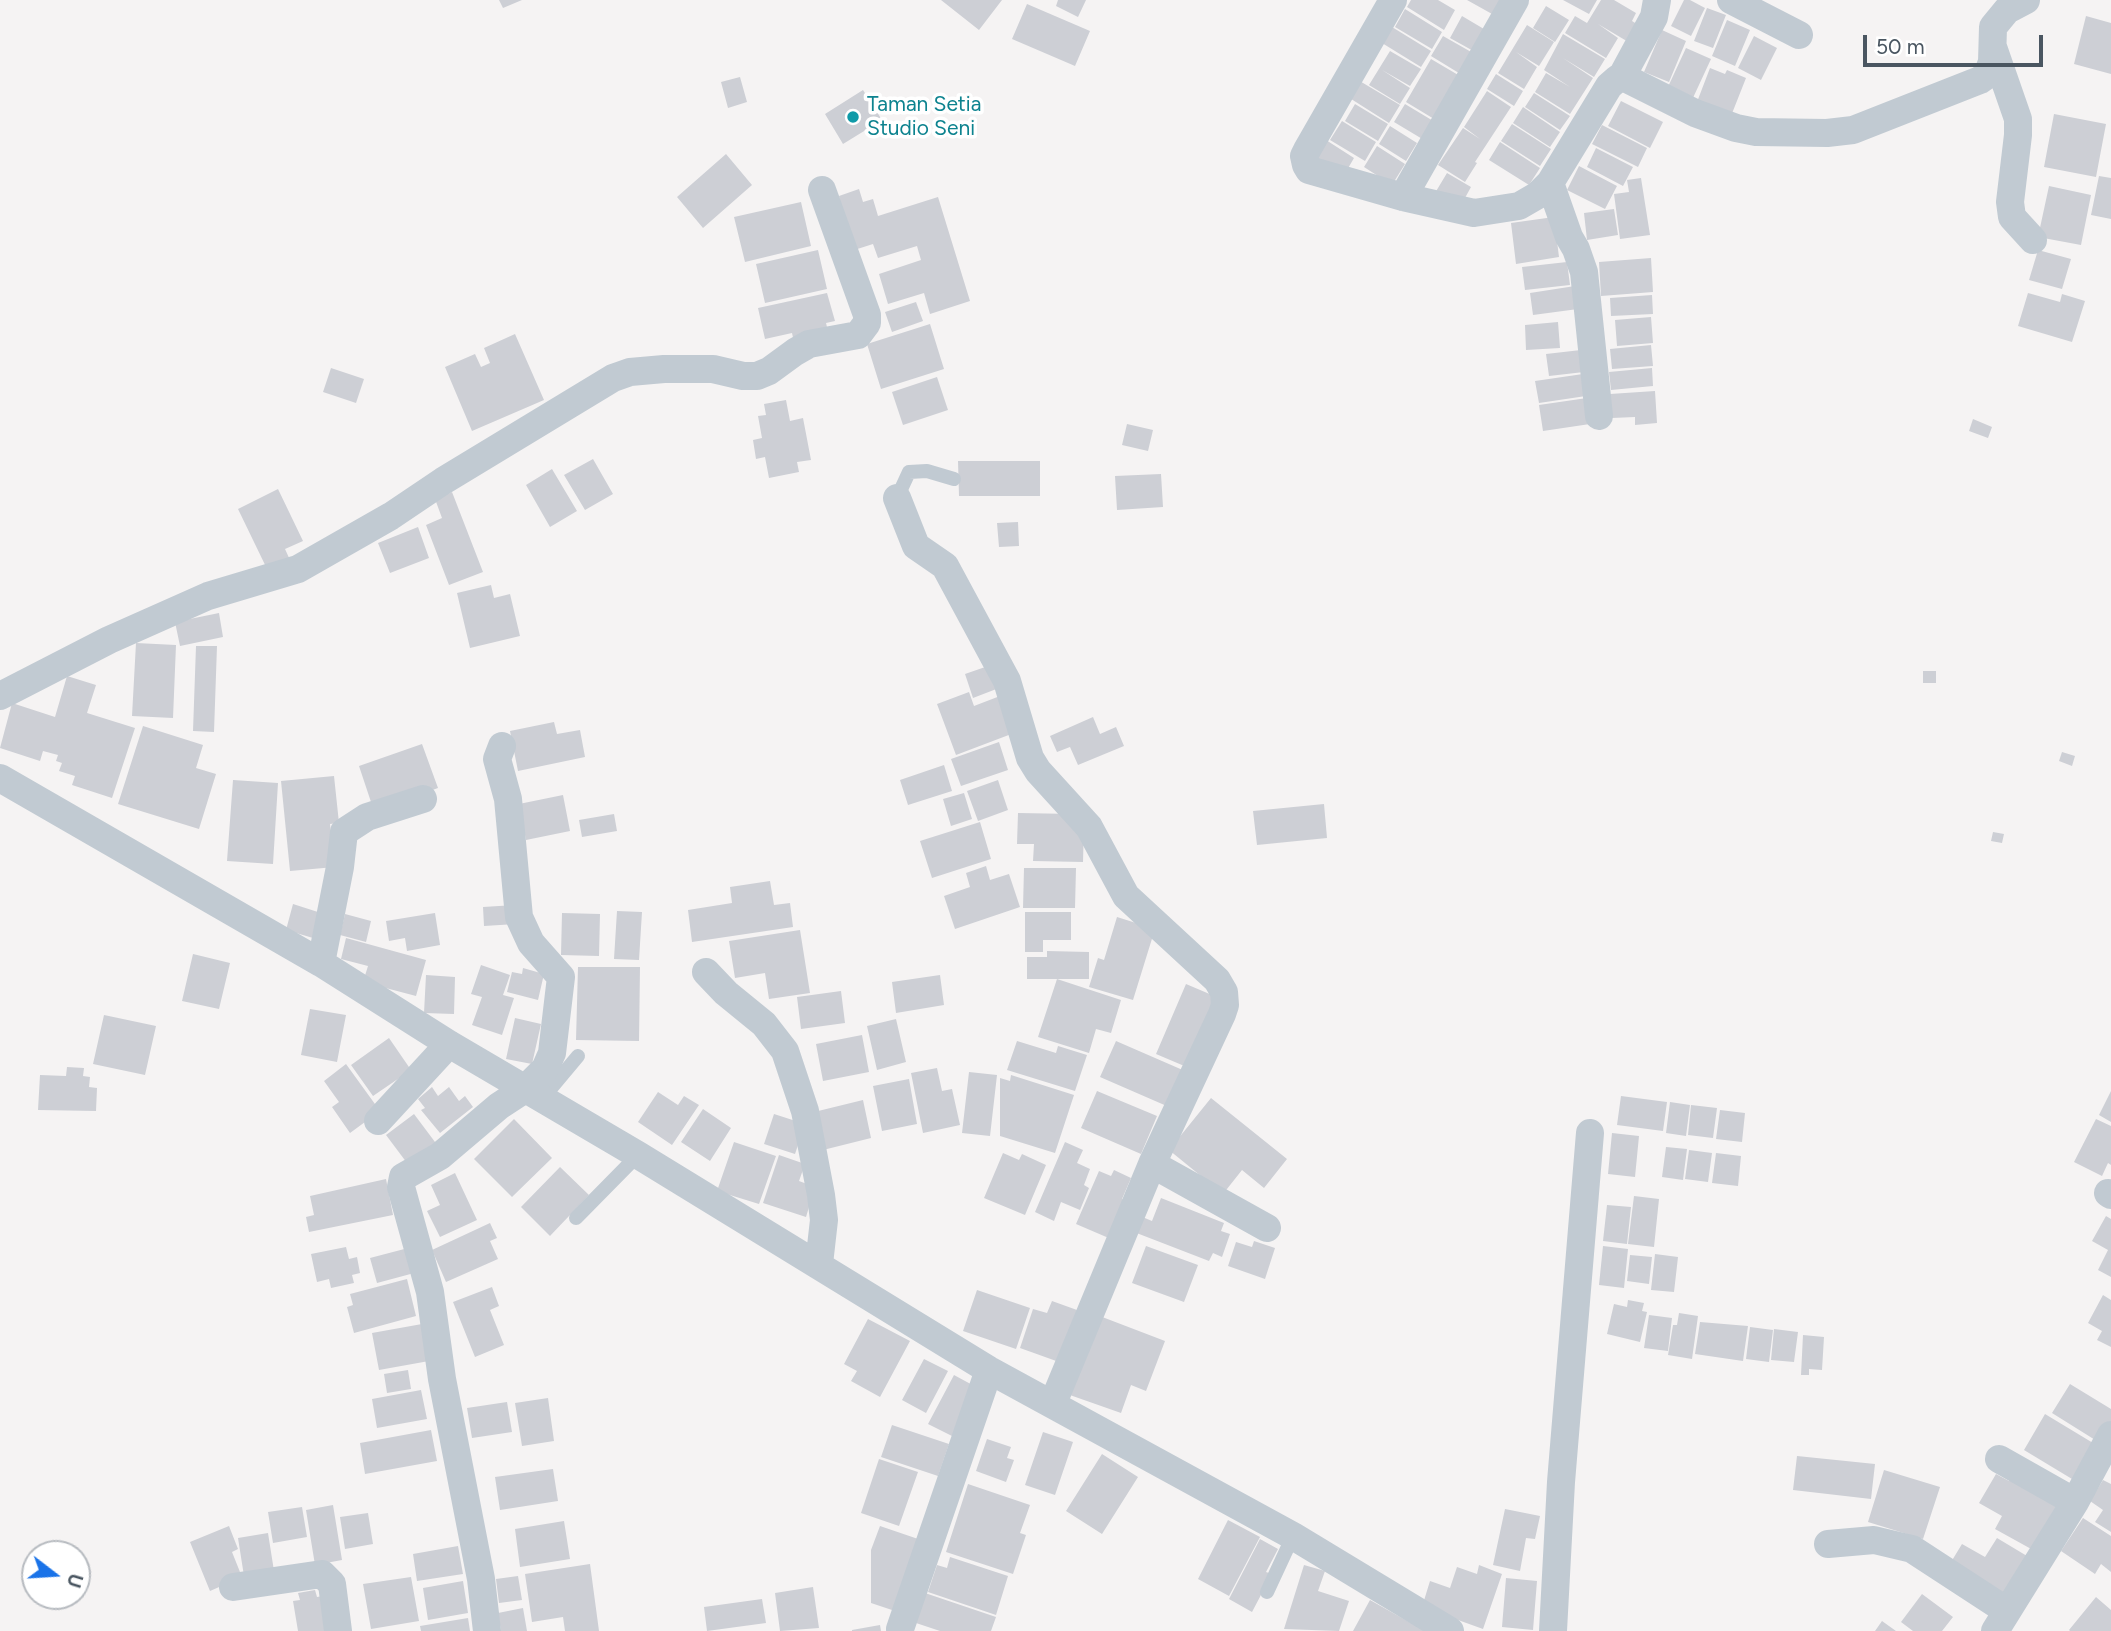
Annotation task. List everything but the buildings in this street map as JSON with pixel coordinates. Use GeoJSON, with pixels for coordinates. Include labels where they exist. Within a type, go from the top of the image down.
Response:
{"type":"FeatureCollection","features":[{"type":"Feature","properties":{"kind":"street"},"geometry":{"type":"LineString","coordinates":[[1393,0],[1307,150],[1304,161],[1309,170],[1403,197],[1474,213],[1519,206],[1528,202],[1550,183],[1609,86],[1621,78],[1654,17],[1657,0]]}},
{"type":"Feature","properties":{"kind":"street"},"geometry":{"type":"LineString","coordinates":[[1403,197],[1515,0]]}},
{"type":"Feature","properties":{"kind":"street"},"geometry":{"type":"LineString","coordinates":[[1731,0],[1799,35]]}},
{"type":"Feature","properties":{"kind":"street"},"geometry":{"type":"LineString","coordinates":[[1621,78],[1707,118],[1756,132],[1827,133],[1866,126],[1980,80],[1990,69],[1993,27],[2000,16],[2026,0]]}},
{"type":"Feature","properties":{"kind":"street"},"geometry":{"type":"LineString","coordinates":[[1992,45],[2018,119],[2010,202],[2012,217],[2033,240]]}},
{"type":"Feature","properties":{"kind":"street"},"geometry":{"type":"LineString","coordinates":[[1550,183],[1584,272],[1599,416]]}},
{"type":"Feature","properties":{"kind":"street"},"geometry":{"type":"LineString","coordinates":[[0,696],[109,640],[208,596],[298,569],[391,516],[443,481],[613,378],[630,372],[664,369],[713,369],[743,376],[757,376],[810,344],[858,335],[864,328],[867,316],[822,191]]}},
{"type":"Feature","properties":{"kind":"street"},"geometry":{"type":"LineString","coordinates":[[897,498],[916,546],[945,566],[1007,681],[1030,758],[1038,771],[1089,827],[1126,896],[1217,980],[1224,992],[1223,1014],[1152,1164],[1052,1403]]}},
{"type":"Feature","properties":{"kind":"street"},"geometry":{"type":"LineString","coordinates":[[487,1631],[481,1578],[446,1403],[430,1293],[401,1187],[403,1177],[440,1156],[499,1106],[534,1094],[549,1061],[554,1040],[561,977],[531,943],[519,917],[508,799],[497,760],[502,746]]}},
{"type":"Feature","properties":{"kind":"street"},"geometry":{"type":"LineString","coordinates":[[0,779],[321,963],[449,1044],[819,1264],[989,1370],[1293,1536],[1450,1631]]}},
{"type":"Feature","properties":{"kind":"street"},"geometry":{"type":"LineString","coordinates":[[321,963],[340,867],[344,832],[367,817],[423,799]]}},
{"type":"Feature","properties":{"kind":"street"},"geometry":{"type":"LineString","coordinates":[[706,972],[726,993],[764,1024],[785,1051],[804,1111],[821,1195],[824,1220],[819,1264]]}},
{"type":"Feature","properties":{"kind":"street"},"geometry":{"type":"LineString","coordinates":[[378,1121],[449,1044]]}},
{"type":"Feature","properties":{"kind":"street"},"geometry":{"type":"LineString","coordinates":[[1553,1631],[1561,1482],[1590,1133]]}},
{"type":"Feature","properties":{"kind":"street"},"geometry":{"type":"LineString","coordinates":[[1152,1164],[1268,1228]]}},
{"type":"Feature","properties":{"kind":"street"},"geometry":{"type":"LineString","coordinates":[[900,1629],[989,1370]]}},
{"type":"Feature","properties":{"kind":"street"},"geometry":{"type":"LineString","coordinates":[[1828,1544],[1874,1539],[1912,1549],[2001,1621],[2074,1502],[2111,1435]]}},
{"type":"Feature","properties":{"kind":"street"},"geometry":{"type":"LineString","coordinates":[[1999,1459],[2074,1502]]}},
{"type":"Feature","properties":{"kind":"street"},"geometry":{"type":"LineString","coordinates":[[233,1587],[323,1574],[332,1584],[338,1631]]}},
{"type":"Feature","properties":{"kind":"lane"},"geometry":{"type":"LineString","coordinates":[[897,498],[909,472],[927,471],[954,479]]}},
{"type":"Feature","properties":{"kind":"lane"},"geometry":{"type":"LineString","coordinates":[[534,1094],[578,1056]]}},
{"type":"Feature","properties":{"kind":"lane"},"geometry":{"type":"LineString","coordinates":[[576,1218],[638,1155]]}},
{"type":"Feature","properties":{"kind":"lane"},"geometry":{"type":"LineString","coordinates":[[1268,1592],[1293,1536]]}},
{"type":"Feature","properties":{"kind":"place","name":"Taman Setia Studio Seni"},"geometry":{"type":"Point","coordinates":[853,117]}}]}
